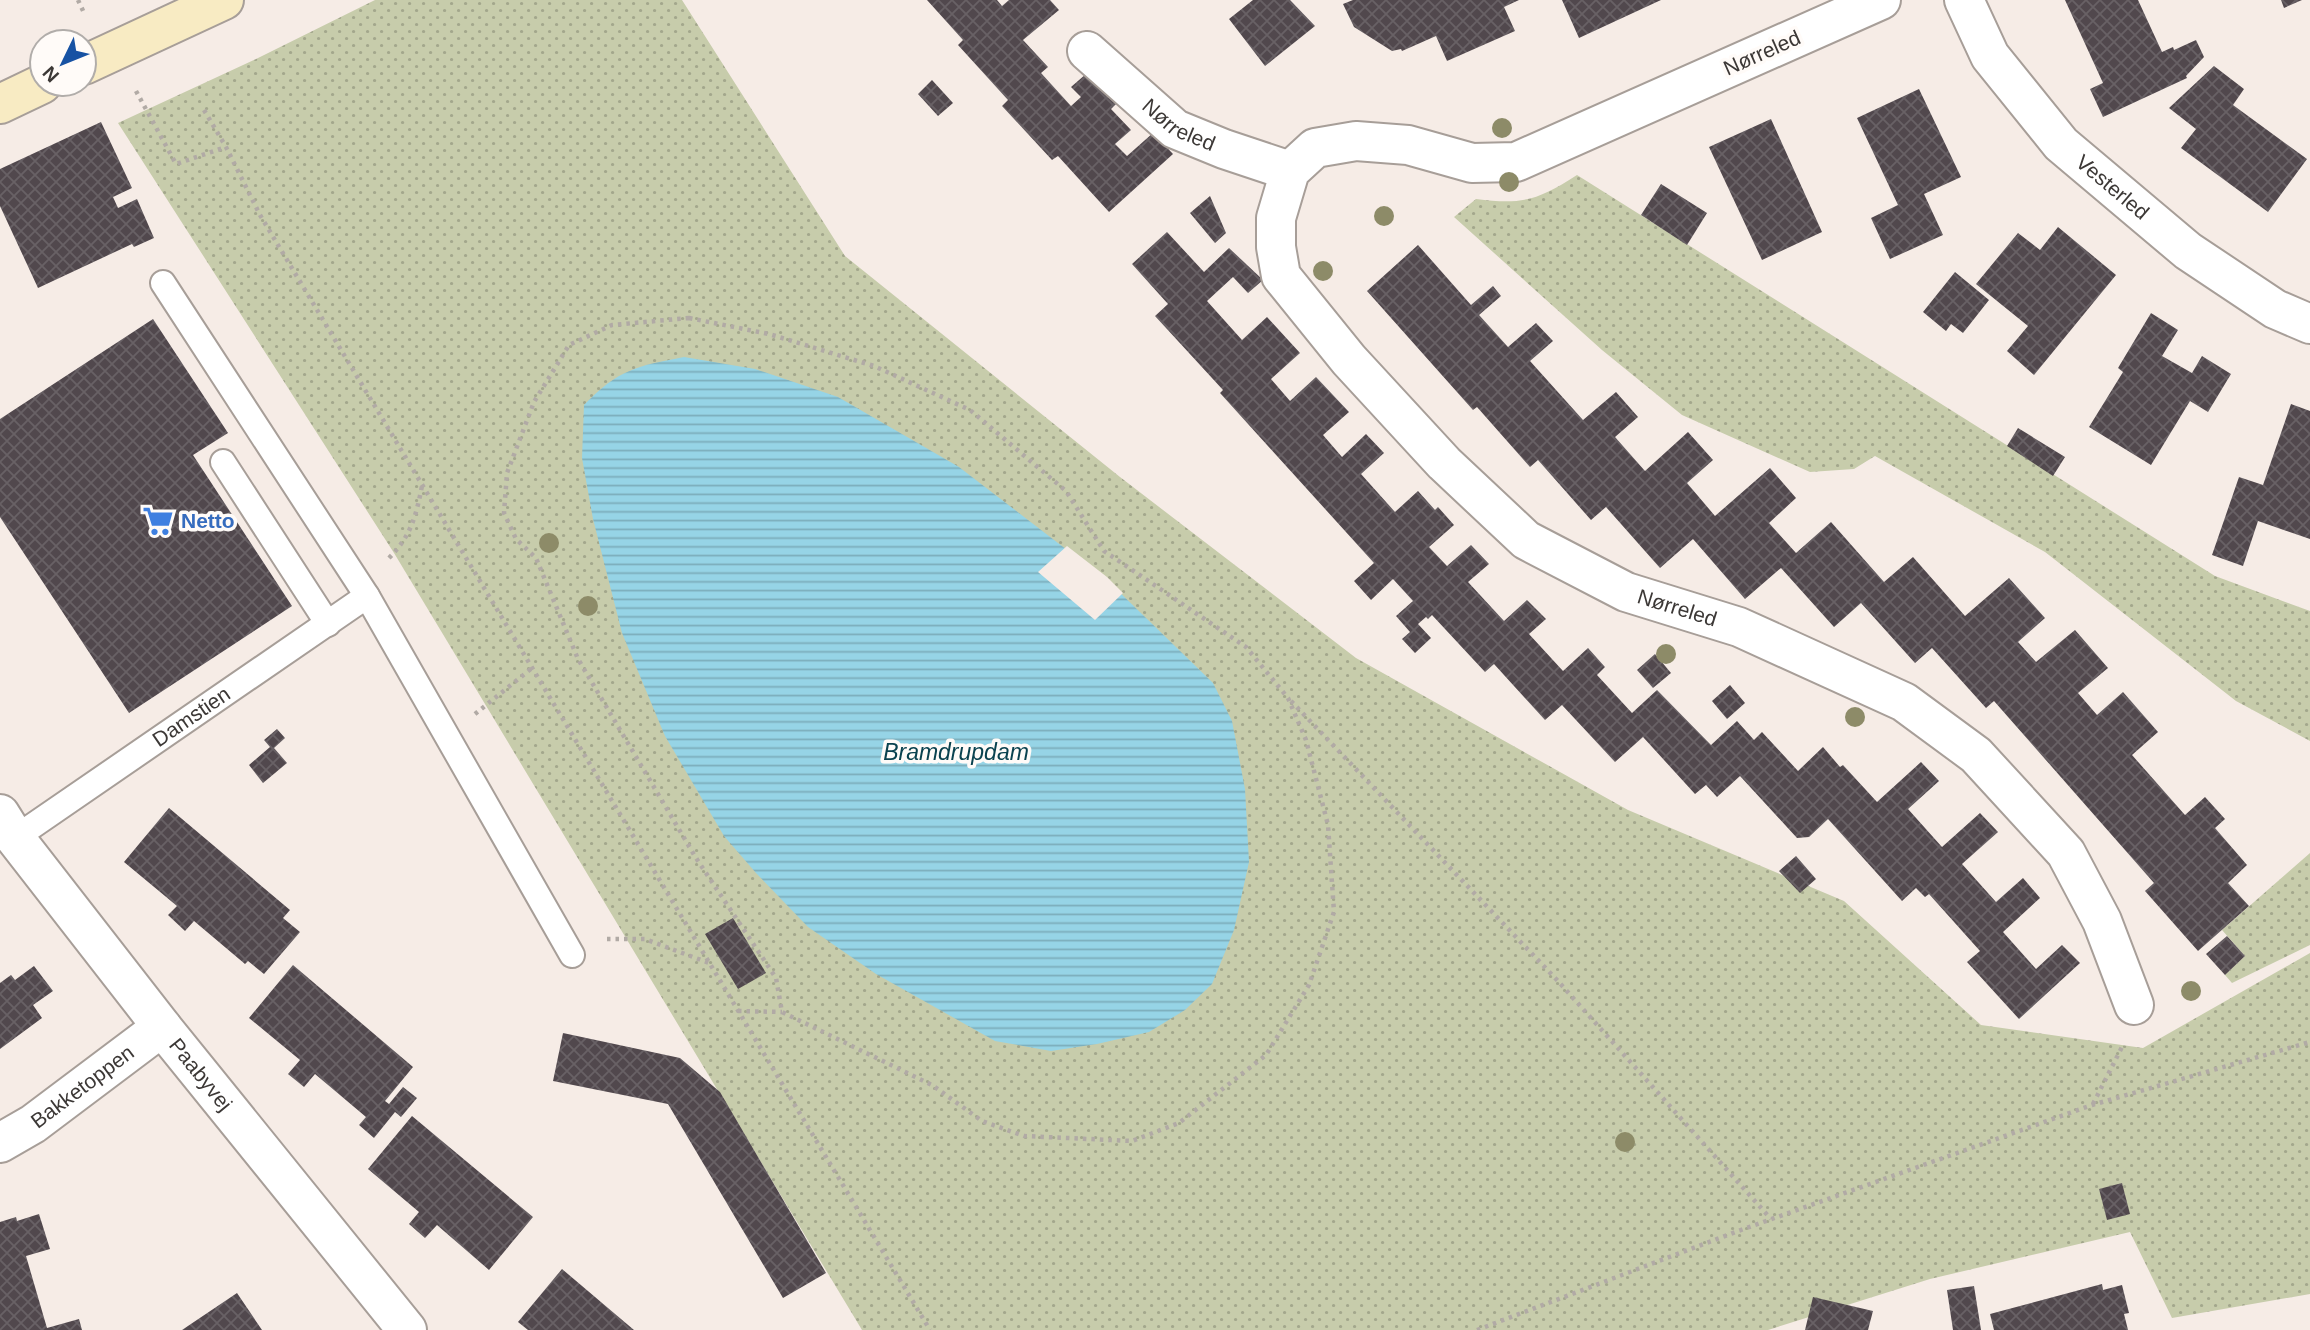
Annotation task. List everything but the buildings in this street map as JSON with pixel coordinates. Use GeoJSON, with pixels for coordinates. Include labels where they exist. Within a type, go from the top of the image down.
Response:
{"type":"FeatureCollection","features":[{"type":"Feature","properties":{"kind":"street"},"geometry":{"type":"LineString","coordinates":[[99,58],[224,0]]}},
{"type":"Feature","properties":{"kind":"street","name":"Nørreled"},"geometry":{"type":"LineString","coordinates":[[1881,0],[1516,162],[1472,163],[1408,145],[1356,141],[1315,148],[1290,171],[1276,218],[1276,247],[1281,276],[1349,360],[1444,463],[1526,540],[1626,593],[1739,627],[1904,702],[1976,755],[2066,853],[2102,921],[2134,1005]]}},
{"type":"Feature","properties":{"kind":"street","name":"Vesterled"},"geometry":{"type":"LineString","coordinates":[[1964,0],[1990,55],[2061,144],[2188,250],[2274,309],[2310,324]]}},
{"type":"Feature","properties":{"kind":"street","name":"Nørreled"},"geometry":{"type":"LineString","coordinates":[[1087,51],[1175,129],[1290,171]]}},
{"type":"Feature","properties":{"kind":"street"},"geometry":{"type":"LineString","coordinates":[[0,104],[28,91]]}},
{"type":"Feature","properties":{"kind":"street","name":"Paabyvej"},"geometry":{"type":"LineString","coordinates":[[8,826],[162,1027],[407,1330]]}},
{"type":"Feature","properties":{"kind":"street","name":"Bakketoppen"},"geometry":{"type":"LineString","coordinates":[[0,1143],[33,1124],[162,1027]]}},
{"type":"Feature","properties":{"kind":"lane"},"geometry":{"type":"LineString","coordinates":[[163,283],[363,591],[567,946]]}},
{"type":"Feature","properties":{"kind":"lane"},"geometry":{"type":"LineString","coordinates":[[223,462],[328,624]]}},
{"type":"Feature","properties":{"kind":"lane","name":"Damstien"},"geometry":{"type":"LineString","coordinates":[[8,826],[328,624],[363,591]]}},
{"type":"Feature","properties":{"kind":"path"},"geometry":{"type":"LineString","coordinates":[[99,58],[176,164],[226,147]]}},
{"type":"Feature","properties":{"kind":"path"},"geometry":{"type":"LineString","coordinates":[[205,110],[260,215],[930,1330]]}},
{"type":"Feature","properties":{"kind":"path"},"geometry":{"type":"LineString","coordinates":[[782,1012],[776,978],[696,858],[578,659],[536,558],[516,539],[504,513],[507,473],[534,402],[569,345],[612,325],[689,318],[769,334],[874,366],[970,410],[1066,491],[1104,551],[1245,647],[1288,698],[1557,980],[1771,1219]]}},
{"type":"Feature","properties":{"kind":"path"},"geometry":{"type":"LineString","coordinates":[[363,591],[398,550],[414,522],[422,485]]}},
{"type":"Feature","properties":{"kind":"path"},"geometry":{"type":"LineString","coordinates":[[446,735],[532,668]]}},
{"type":"Feature","properties":{"kind":"path"},"geometry":{"type":"LineString","coordinates":[[738,1011],[782,1012],[932,1085],[982,1121],[1024,1136],[1132,1141],[1179,1123],[1266,1055],[1309,985],[1334,912],[1328,825],[1306,740],[1288,698]]}},
{"type":"Feature","properties":{"kind":"path"},"geometry":{"type":"LineString","coordinates":[[567,946],[645,939],[710,964]]}},
{"type":"Feature","properties":{"kind":"path"},"geometry":{"type":"LineString","coordinates":[[2092,1105],[2136,1019],[2134,1005]]}},
{"type":"Feature","properties":{"kind":"path"},"geometry":{"type":"LineString","coordinates":[[1477,1330],[1771,1219],[2092,1105],[2310,1042]]}},
{"type":"Feature","properties":{"kind":"green space"},"geometry":{"type":"Polygon","coordinates":[[[375,0],[682,0],[845,256],[1120,477],[1356,658],[1628,810],[1844,901],[1981,1025],[2143,1048],[2310,953],[2310,1294],[2172,1318],[2130,1232],[1930,1279],[1768,1330],[862,1330],[394,553],[118,123],[375,0]]]}},
{"type":"Feature","properties":{"kind":"green space"},"geometry":{"type":"Polygon","coordinates":[[[1577,175],[2215,576],[2310,611],[2310,741],[2236,701],[2045,552],[1875,456],[1854,469],[1810,472],[1682,415],[1602,350],[1454,217],[1476,199],[1530,199],[1577,175]]]}},
{"type":"Feature","properties":{"kind":"green space"},"geometry":{"type":"Polygon","coordinates":[[[2310,853],[2310,945],[2232,983],[2225,975],[2245,956],[2222,930],[2310,853]]]}},
{"type":"Feature","properties":{"kind":"water","name":"Bramdrupdam"},"geometry":{"type":"Polygon","coordinates":[[[684,357],[755,369],[838,397],[959,467],[1110,583],[1213,683],[1232,721],[1245,789],[1249,862],[1234,930],[1212,984],[1185,1010],[1149,1032],[1097,1044],[1051,1051],[995,1041],[876,974],[808,927],[724,836],[665,736],[622,633],[593,519],[582,458],[584,405],[596,393],[630,371],[684,357]]]}},
{"type":"Feature","properties":{"kind":"pier"},"geometry":{"type":"Polygon","coordinates":[[[1067,546],[1123,593],[1095,620],[1038,572],[1067,546]]]}},
{"type":"Feature","properties":{"kind":"place","name":"Netto"},"geometry":{"type":"Point","coordinates":[158,521]}}]}
